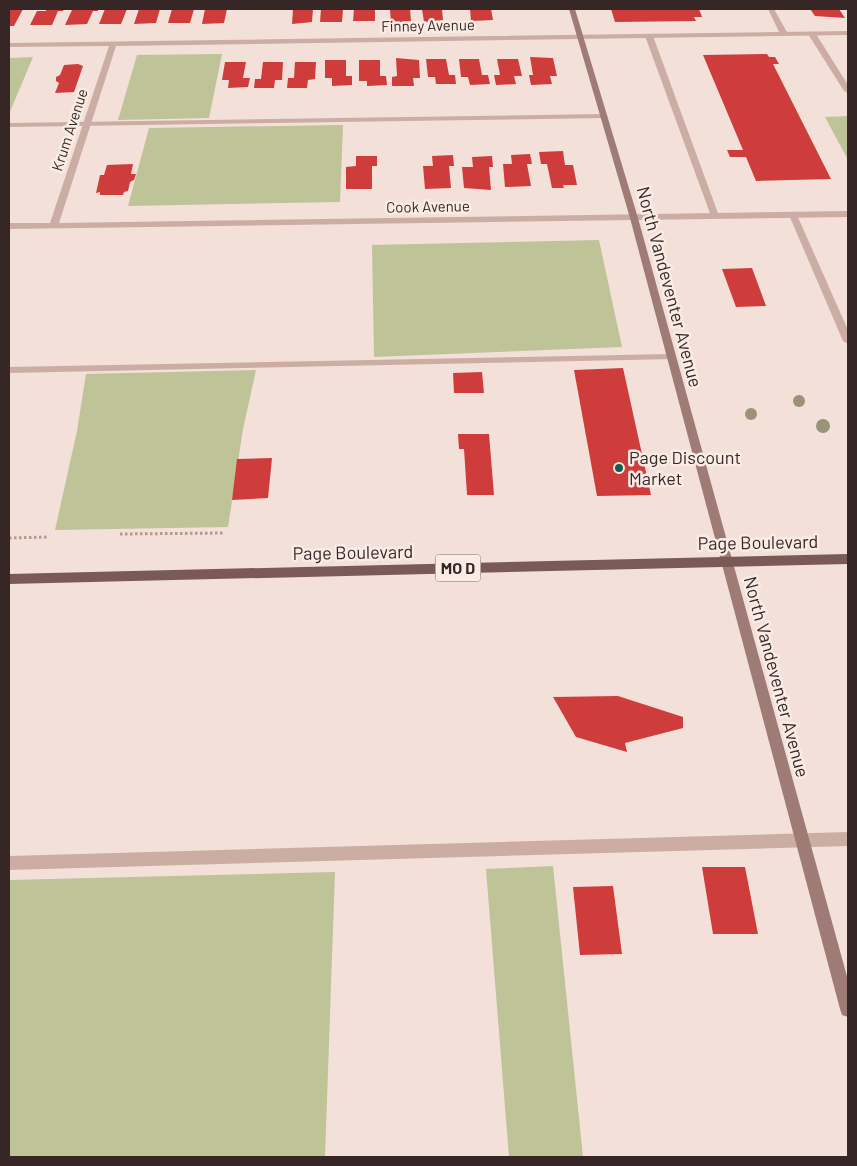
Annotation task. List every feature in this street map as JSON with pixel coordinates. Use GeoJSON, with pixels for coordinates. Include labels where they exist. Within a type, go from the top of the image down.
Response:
{"type":"FeatureCollection","features":[{"type":"Feature","properties":{"kind":"main road","name":"North Vandeventer Avenue"},"geometry":{"type":"LineString","coordinates":[[572,9],[634,218],[670,357],[848,1009]]}},
{"type":"Feature","properties":{"kind":"main road","name":"Page Boulevard"},"geometry":{"type":"LineString","coordinates":[[9,579],[848,559]]}},
{"type":"Feature","properties":{"kind":"street"},"geometry":{"type":"LineString","coordinates":[[772,9],[784,34]]}},
{"type":"Feature","properties":{"kind":"street"},"geometry":{"type":"LineString","coordinates":[[812,34],[848,91]]}},
{"type":"Feature","properties":{"kind":"street","name":"Finney Avenue"},"geometry":{"type":"LineString","coordinates":[[9,45],[848,34]]}},
{"type":"Feature","properties":{"kind":"street"},"geometry":{"type":"LineString","coordinates":[[649,36],[715,216]]}},
{"type":"Feature","properties":{"kind":"street","name":"Krum Avenue"},"geometry":{"type":"LineString","coordinates":[[53,226],[113,44]]}},
{"type":"Feature","properties":{"kind":"street"},"geometry":{"type":"LineString","coordinates":[[9,125],[603,116]]}},
{"type":"Feature","properties":{"kind":"street","name":"Cook Avenue"},"geometry":{"type":"LineString","coordinates":[[9,226],[848,214]]}},
{"type":"Feature","properties":{"kind":"street"},"geometry":{"type":"LineString","coordinates":[[793,215],[848,341]]}},
{"type":"Feature","properties":{"kind":"street"},"geometry":{"type":"LineString","coordinates":[[9,370],[670,357]]}},
{"type":"Feature","properties":{"kind":"street"},"geometry":{"type":"LineString","coordinates":[[9,863],[848,839]]}},
{"type":"Feature","properties":{"kind":"path"},"geometry":{"type":"LineString","coordinates":[[120,534],[225,533]]}},
{"type":"Feature","properties":{"kind":"path"},"geometry":{"type":"LineString","coordinates":[[9,538],[49,537]]}},
{"type":"Feature","properties":{"kind":"green space"},"geometry":{"type":"Polygon","coordinates":[[[222,54],[209,118],[118,120],[137,55],[222,54]]]}},
{"type":"Feature","properties":{"kind":"green space"},"geometry":{"type":"Polygon","coordinates":[[[33,57],[9,114],[9,58],[33,57]]]}},
{"type":"Feature","properties":{"kind":"green space"},"geometry":{"type":"Polygon","coordinates":[[[848,116],[848,160],[825,117],[848,116]]]}},
{"type":"Feature","properties":{"kind":"green space"},"geometry":{"type":"Polygon","coordinates":[[[343,125],[340,202],[128,206],[149,128],[343,125]]]}},
{"type":"Feature","properties":{"kind":"green space"},"geometry":{"type":"Polygon","coordinates":[[[599,240],[622,347],[374,357],[372,245],[599,240]]]}},
{"type":"Feature","properties":{"kind":"green space"},"geometry":{"type":"Polygon","coordinates":[[[256,370],[243,429],[228,527],[55,530],[77,431],[86,374],[256,370]]]}},
{"type":"Feature","properties":{"kind":"green space"},"geometry":{"type":"Polygon","coordinates":[[[553,866],[583,1157],[509,1157],[486,869],[553,866]]]}},
{"type":"Feature","properties":{"kind":"green space"},"geometry":{"type":"Polygon","coordinates":[[[335,872],[325,1157],[9,1157],[9,880],[335,872]]]}},
{"type":"Feature","properties":{"kind":"building"},"geometry":{"type":"Polygon","coordinates":[[[9,9],[23,9],[14,26],[9,26],[9,9]]]}},
{"type":"Feature","properties":{"kind":"building"},"geometry":{"type":"Polygon","coordinates":[[[46,9],[64,9],[63,11],[58,11],[52,25],[30,25],[37,11],[46,11],[46,9]]]}},
{"type":"Feature","properties":{"kind":"building"},"geometry":{"type":"Polygon","coordinates":[[[98,9],[98,11],[93,11],[87,24],[65,25],[72,10],[98,9]]]}},
{"type":"Feature","properties":{"kind":"building"},"geometry":{"type":"Polygon","coordinates":[[[105,9],[127,9],[121,24],[99,24],[105,9]]]}},
{"type":"Feature","properties":{"kind":"building"},"geometry":{"type":"Polygon","coordinates":[[[139,9],[160,9],[156,23],[134,24],[139,9]]]}},
{"type":"Feature","properties":{"kind":"building"},"geometry":{"type":"Polygon","coordinates":[[[172,9],[194,9],[190,23],[168,23],[172,9]]]}},
{"type":"Feature","properties":{"kind":"building"},"geometry":{"type":"Polygon","coordinates":[[[205,9],[227,9],[224,23],[202,24],[205,9]]]}},
{"type":"Feature","properties":{"kind":"building"},"geometry":{"type":"Polygon","coordinates":[[[293,9],[313,9],[312,22],[292,24],[293,9]]]}},
{"type":"Feature","properties":{"kind":"building"},"geometry":{"type":"Polygon","coordinates":[[[321,9],[343,9],[342,22],[320,22],[321,9]]]}},
{"type":"Feature","properties":{"kind":"building"},"geometry":{"type":"Polygon","coordinates":[[[354,9],[375,9],[375,21],[353,21],[354,9]]]}},
{"type":"Feature","properties":{"kind":"building"},"geometry":{"type":"Polygon","coordinates":[[[390,9],[410,9],[411,21],[391,23],[390,9]]]}},
{"type":"Feature","properties":{"kind":"building"},"geometry":{"type":"Polygon","coordinates":[[[422,9],[442,9],[443,20],[424,22],[422,9]]]}},
{"type":"Feature","properties":{"kind":"building"},"geometry":{"type":"Polygon","coordinates":[[[470,9],[491,9],[493,20],[471,21],[470,9]]]}},
{"type":"Feature","properties":{"kind":"building"},"geometry":{"type":"Polygon","coordinates":[[[611,9],[699,9],[702,17],[694,17],[696,21],[615,22],[611,9]]]}},
{"type":"Feature","properties":{"kind":"building"},"geometry":{"type":"Polygon","coordinates":[[[810,9],[839,9],[845,18],[815,16],[810,9]]]}},
{"type":"Feature","properties":{"kind":"building"},"geometry":{"type":"Polygon","coordinates":[[[767,54],[769,57],[775,57],[779,64],[773,64],[831,179],[756,181],[746,157],[730,157],[727,150],[743,150],[703,55],[767,54]]]}},
{"type":"Feature","properties":{"kind":"building"},"geometry":{"type":"Polygon","coordinates":[[[530,57],[553,58],[557,76],[550,76],[552,84],[531,85],[529,75],[533,75],[530,57]]]}},
{"type":"Feature","properties":{"kind":"building"},"geometry":{"type":"Polygon","coordinates":[[[396,58],[419,60],[420,78],[413,78],[414,86],[392,86],[392,77],[397,76],[396,58]]]}},
{"type":"Feature","properties":{"kind":"building"},"geometry":{"type":"Polygon","coordinates":[[[426,59],[446,59],[449,75],[455,75],[456,84],[436,84],[435,77],[428,77],[426,59]]]}},
{"type":"Feature","properties":{"kind":"building"},"geometry":{"type":"Polygon","coordinates":[[[459,59],[479,59],[482,75],[488,75],[490,84],[470,85],[468,77],[461,77],[459,59]]]}},
{"type":"Feature","properties":{"kind":"building"},"geometry":{"type":"Polygon","coordinates":[[[497,59],[518,59],[522,76],[514,76],[516,84],[496,85],[494,75],[500,75],[497,59]]]}},
{"type":"Feature","properties":{"kind":"building"},"geometry":{"type":"Polygon","coordinates":[[[325,60],[346,60],[346,76],[352,76],[352,85],[332,86],[332,78],[325,78],[325,60]]]}},
{"type":"Feature","properties":{"kind":"building"},"geometry":{"type":"Polygon","coordinates":[[[359,60],[380,60],[380,76],[386,76],[387,85],[367,86],[367,81],[359,81],[359,60]]]}},
{"type":"Feature","properties":{"kind":"building"},"geometry":{"type":"Polygon","coordinates":[[[225,62],[246,62],[243,78],[250,78],[248,87],[228,88],[229,80],[222,80],[225,62]]]}},
{"type":"Feature","properties":{"kind":"building"},"geometry":{"type":"Polygon","coordinates":[[[263,62],[283,62],[282,80],[275,80],[274,88],[254,88],[255,79],[261,79],[263,62]]]}},
{"type":"Feature","properties":{"kind":"building"},"geometry":{"type":"Polygon","coordinates":[[[295,62],[316,62],[315,79],[308,80],[307,88],[287,88],[288,78],[294,78],[295,62]]]}},
{"type":"Feature","properties":{"kind":"building"},"geometry":{"type":"Polygon","coordinates":[[[78,64],[83,66],[74,92],[55,93],[59,83],[56,81],[56,77],[60,75],[64,65],[78,64]]]}},
{"type":"Feature","properties":{"kind":"building"},"geometry":{"type":"Polygon","coordinates":[[[563,151],[565,165],[573,165],[577,185],[563,185],[564,188],[552,188],[547,164],[541,164],[539,152],[563,151]]]}},
{"type":"Feature","properties":{"kind":"building"},"geometry":{"type":"Polygon","coordinates":[[[530,154],[532,164],[527,164],[531,186],[505,187],[503,164],[512,164],[511,155],[530,154]]]}},
{"type":"Feature","properties":{"kind":"building"},"geometry":{"type":"Polygon","coordinates":[[[453,155],[454,166],[449,166],[451,188],[425,189],[423,166],[433,166],[432,156],[453,155]]]}},
{"type":"Feature","properties":{"kind":"building"},"geometry":{"type":"Polygon","coordinates":[[[356,156],[377,156],[377,166],[372,166],[372,189],[346,189],[346,167],[356,166],[356,156]]]}},
{"type":"Feature","properties":{"kind":"building"},"geometry":{"type":"Polygon","coordinates":[[[492,156],[493,167],[489,167],[491,190],[464,188],[462,167],[473,167],[472,157],[492,156]]]}},
{"type":"Feature","properties":{"kind":"building"},"geometry":{"type":"Polygon","coordinates":[[[133,164],[131,174],[136,174],[134,180],[130,182],[128,191],[124,192],[123,195],[100,195],[100,192],[96,193],[100,175],[104,175],[107,165],[133,164]]]}},
{"type":"Feature","properties":{"kind":"building"},"geometry":{"type":"Polygon","coordinates":[[[752,268],[766,306],[736,307],[722,269],[752,268]]]}},
{"type":"Feature","properties":{"kind":"building"},"geometry":{"type":"Polygon","coordinates":[[[623,368],[651,495],[597,496],[574,370],[623,368]]]}},
{"type":"Feature","properties":{"kind":"building"},"geometry":{"type":"Polygon","coordinates":[[[482,372],[484,393],[454,393],[453,373],[482,372]]]}},
{"type":"Feature","properties":{"kind":"building"},"geometry":{"type":"Polygon","coordinates":[[[458,434],[489,434],[494,495],[467,495],[464,449],[459,449],[458,434]]]}},
{"type":"Feature","properties":{"kind":"building"},"geometry":{"type":"Polygon","coordinates":[[[272,458],[268,498],[232,500],[237,459],[272,458]]]}},
{"type":"Feature","properties":{"kind":"building"},"geometry":{"type":"Polygon","coordinates":[[[618,696],[683,717],[683,728],[625,743],[627,752],[576,737],[553,697],[618,696]]]}},
{"type":"Feature","properties":{"kind":"building"},"geometry":{"type":"Polygon","coordinates":[[[702,867],[745,867],[758,934],[713,934],[702,867]]]}},
{"type":"Feature","properties":{"kind":"building"},"geometry":{"type":"Polygon","coordinates":[[[613,886],[622,954],[580,955],[573,887],[613,886]]]}},
{"type":"Feature","properties":{"kind":"place","name":"Page Discount Market"},"geometry":{"type":"Point","coordinates":[619,468]}}]}
